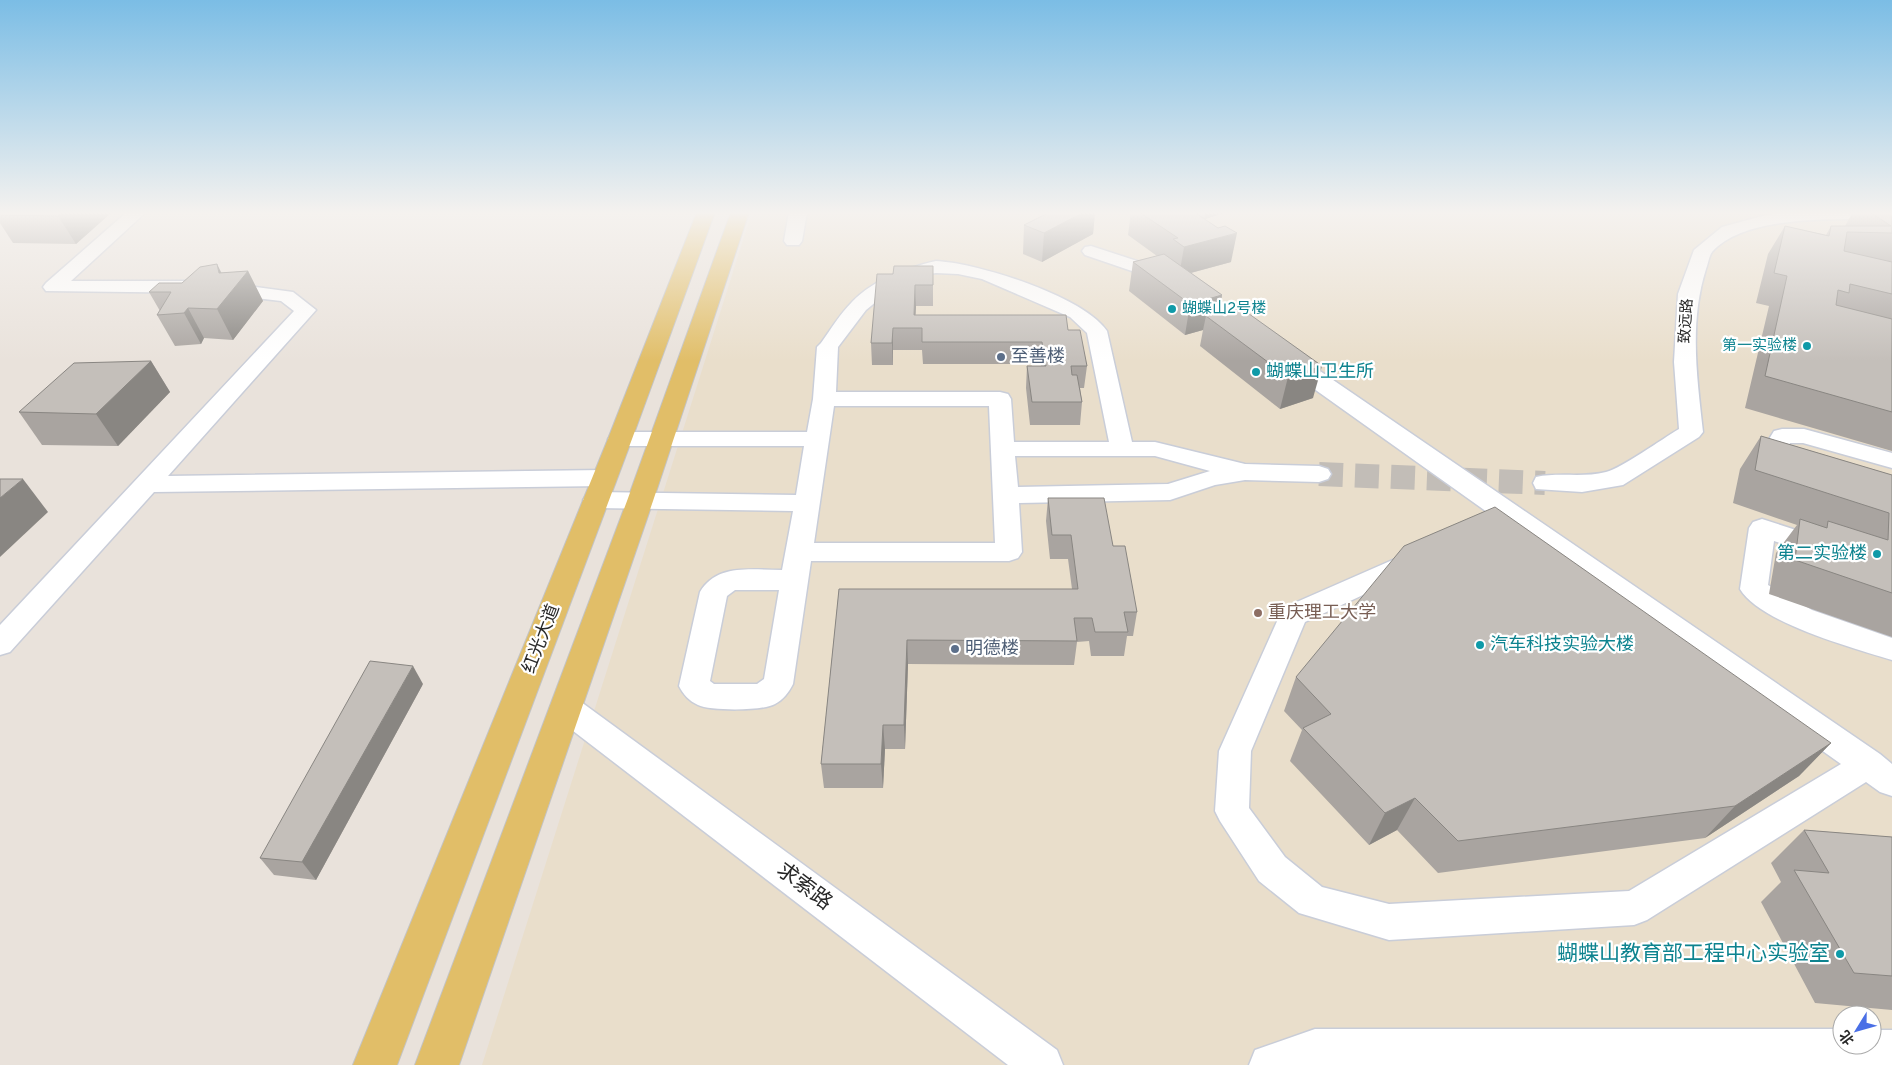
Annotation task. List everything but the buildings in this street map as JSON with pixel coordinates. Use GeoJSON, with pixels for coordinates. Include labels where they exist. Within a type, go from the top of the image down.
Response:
{"type":"FeatureCollection","features":[{"type":"Feature","properties":{"kind":"main road","name":"红光大道"},"geometry":{"type":"LineString","coordinates":[[375,1065],[620,439],[687,262]]}},
{"type":"Feature","properties":{"kind":"main road"},"geometry":{"type":"LineString","coordinates":[[437,1065],[566,708],[723,262]]}},
{"type":"Feature","properties":{"kind":"street"},"geometry":{"type":"LineString","coordinates":[[0,644],[306,310],[286,296],[212,288],[53,287],[81,262]]}},
{"type":"Feature","properties":{"kind":"street"},"geometry":{"type":"LineString","coordinates":[[1123,262],[1174,279],[1190,290]]}},
{"type":"Feature","properties":{"kind":"street","name":"致远路"},"geometry":{"type":"LineString","coordinates":[[1545,483],[1582,484],[1614,479],[1690,432],[1685,362],[1688,294],[1699,262]]}},
{"type":"Feature","properties":{"kind":"street"},"geometry":{"type":"LineString","coordinates":[[794,580],[729,580],[714,592],[694,686],[708,696],[764,696],[778,684],[824,399],[828,347],[859,306],[881,288],[917,271],[936,267],[958,268],[988,275],[1077,313],[1097,331],[1122,449]]}},
{"type":"Feature","properties":{"kind":"street"},"geometry":{"type":"LineString","coordinates":[[1270,347],[1880,773],[1634,908],[1388,922],[1312,901],[1272,868],[1232,811],[1235,751],[1293,615],[1444,546]]}},
{"type":"Feature","properties":{"kind":"street"},"geometry":{"type":"LineString","coordinates":[[798,552],[1009,552],[1000,399],[824,399]]}},
{"type":"Feature","properties":{"kind":"street"},"geometry":{"type":"LineString","coordinates":[[1807,478],[1780,464],[1775,449],[1782,436],[1804,436],[1892,461]]}},
{"type":"Feature","properties":{"kind":"street"},"geometry":{"type":"LineString","coordinates":[[620,439],[817,439]]}},
{"type":"Feature","properties":{"kind":"street"},"geometry":{"type":"LineString","coordinates":[[1003,449],[1155,449],[1245,472]]}},
{"type":"Feature","properties":{"kind":"street"},"geometry":{"type":"LineString","coordinates":[[1155,449],[1172,459],[1183,469],[1181,480],[1170,492]]}},
{"type":"Feature","properties":{"kind":"street"},"geometry":{"type":"LineString","coordinates":[[1005,494],[1170,492],[1211,478],[1245,472],[1319,474]]}},
{"type":"Feature","properties":{"kind":"street"},"geometry":{"type":"LineString","coordinates":[[145,484],[600,489],[640,500],[806,503]]}},
{"type":"Feature","properties":{"kind":"street"},"geometry":{"type":"LineString","coordinates":[[1479,530],[1510,515]]}},
{"type":"Feature","properties":{"kind":"street"},"geometry":{"type":"LineString","coordinates":[[1838,553],[1762,528],[1754,588],[1770,603],[1892,649]]}},
{"type":"Feature","properties":{"kind":"street","name":"求索路"},"geometry":{"type":"LineString","coordinates":[[566,708],[1042,1065]]}},
{"type":"Feature","properties":{"kind":"street"},"geometry":{"type":"LineString","coordinates":[[1270,1065],[1315,1049],[1892,1050]]}},
{"type":"Feature","properties":{"kind":"shaded area","name":"重庆理工大学"},"geometry":{"type":"Polygon","coordinates":[[[736,262],[1892,262],[1892,1065],[482,1065],[736,262]]]}},
{"type":"Feature","properties":{"kind":"tunnel"},"geometry":{"type":"LineString","coordinates":[[1319,474],[1545,483]]}},
{"type":"Feature","properties":{"kind":"place","name":"蝴蝶山2号楼"},"geometry":{"type":"Point","coordinates":[1172,309]}},
{"type":"Feature","properties":{"kind":"place","name":"第一实验楼"},"geometry":{"type":"Point","coordinates":[1807,346]}},
{"type":"Feature","properties":{"kind":"place","name":"至善楼"},"geometry":{"type":"Point","coordinates":[1001,357]}},
{"type":"Feature","properties":{"kind":"place","name":"蝴蝶山卫生所"},"geometry":{"type":"Point","coordinates":[1256,372]}},
{"type":"Feature","properties":{"kind":"place","name":"第二实验楼"},"geometry":{"type":"Point","coordinates":[1877,554]}},
{"type":"Feature","properties":{"kind":"place","name":"重庆理工大学"},"geometry":{"type":"Point","coordinates":[1258,613]}},
{"type":"Feature","properties":{"kind":"place","name":"汽车科技实验大楼"},"geometry":{"type":"Point","coordinates":[1480,645]}},
{"type":"Feature","properties":{"kind":"place","name":"明德楼"},"geometry":{"type":"Point","coordinates":[955,649]}},
{"type":"Feature","properties":{"kind":"place","name":"蝴蝶山教育部工程中心实验室"},"geometry":{"type":"Point","coordinates":[1840,954]}}]}
